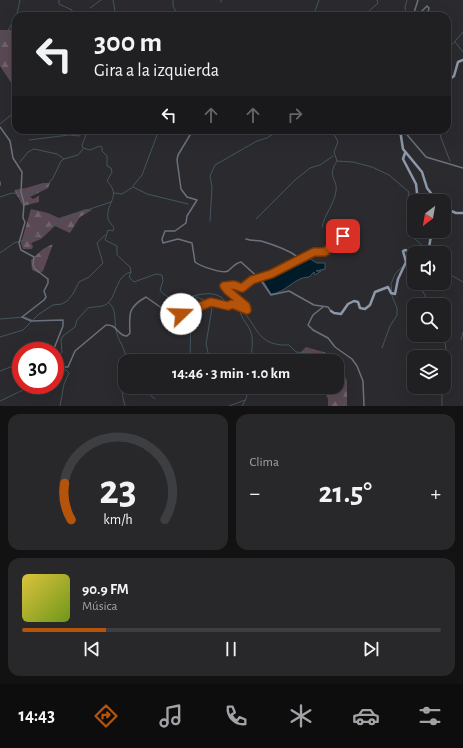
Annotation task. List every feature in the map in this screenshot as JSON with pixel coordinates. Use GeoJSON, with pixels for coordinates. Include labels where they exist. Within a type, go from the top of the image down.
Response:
{"type":"FeatureCollection","features":[{"type":"Feature","properties":{"kind":"street"},"geometry":{"type":"LineString","coordinates":[[414,12],[418,0]]}},
{"type":"Feature","properties":{"kind":"street"},"geometry":{"type":"LineString","coordinates":[[421,12],[427,6],[429,8],[428,12]]}},
{"type":"Feature","properties":{"kind":"street"},"geometry":{"type":"LineString","coordinates":[[451,78],[454,76],[458,62],[463,60]]}},
{"type":"Feature","properties":{"kind":"street"},"geometry":{"type":"LineString","coordinates":[[0,127],[10,141],[13,158],[22,172],[21,192],[24,203],[23,218],[25,222],[19,243],[21,250],[34,256],[33,265],[35,269],[48,279],[48,283],[44,291],[46,297],[44,300],[22,317],[31,321],[63,320],[63,326],[57,342]]}},
{"type":"Feature","properties":{"kind":"street"},"geometry":{"type":"LineString","coordinates":[[191,134],[177,157],[181,189],[187,197],[197,200],[185,225],[173,232],[165,231],[163,242],[178,239],[192,243],[193,259],[198,264],[224,272],[241,262],[259,278],[271,295],[289,291],[314,305],[328,307],[331,311],[341,314],[348,304],[354,301],[358,302],[360,308],[365,309],[370,304],[375,292],[388,287],[391,293],[395,294],[398,279],[407,259],[403,252],[405,250],[407,251]]}},
{"type":"Feature","properties":{"kind":"street"},"geometry":{"type":"LineString","coordinates":[[402,134],[402,144],[405,153],[422,172],[427,188],[432,194]]}},
{"type":"Feature","properties":{"kind":"street"},"geometry":{"type":"LineString","coordinates":[[406,134],[426,157],[463,168]]}},
{"type":"Feature","properties":{"kind":"street"},"geometry":{"type":"LineString","coordinates":[[405,153],[403,159],[416,184],[417,194]]}},
{"type":"Feature","properties":{"kind":"street"},"geometry":{"type":"LineString","coordinates":[[451,211],[463,213]]}},
{"type":"Feature","properties":{"kind":"street"},"geometry":{"type":"LineString","coordinates":[[64,367],[68,367],[75,351],[106,325],[112,325],[122,335],[127,336],[130,333],[129,323],[132,308],[136,302],[146,297],[163,309],[181,314],[184,310],[196,308],[211,302],[228,306],[232,304],[247,310],[246,306],[224,286],[234,285],[242,288],[259,278],[300,260],[316,251],[325,252],[349,232]]}},
{"type":"Feature","properties":{"kind":"street"},"geometry":{"type":"LineString","coordinates":[[246,239],[261,241],[283,248],[298,257],[300,260]]}},
{"type":"Feature","properties":{"kind":"street"},"geometry":{"type":"LineString","coordinates":[[324,307],[312,315],[308,325],[313,330],[328,338],[357,366],[363,381],[364,406]]}},
{"type":"Feature","properties":{"kind":"green space"},"geometry":{"type":"Polygon","coordinates":[[[0,30],[12,30],[12,84],[0,66],[0,30]]]}},
{"type":"Feature","properties":{"kind":"green space"},"geometry":{"type":"Polygon","coordinates":[[[43,183],[50,183],[48,188],[30,197],[33,199],[39,196],[39,202],[23,206],[14,190],[43,183]]]}},
{"type":"Feature","properties":{"kind":"green space"},"geometry":{"type":"Polygon","coordinates":[[[31,209],[48,213],[59,218],[86,209],[92,210],[80,217],[70,233],[55,226],[41,239],[31,243],[33,246],[32,249],[23,249],[21,243],[31,209]]]}},
{"type":"Feature","properties":{"kind":"green space"},"geometry":{"type":"Polygon","coordinates":[[[53,244],[43,271],[39,273],[32,270],[31,260],[43,249],[53,244]]]}},
{"type":"Feature","properties":{"kind":"green space"},"geometry":{"type":"Polygon","coordinates":[[[306,347],[330,354],[299,354],[306,347]]]}},
{"type":"Feature","properties":{"kind":"green space"},"geometry":{"type":"Polygon","coordinates":[[[344,375],[347,381],[347,406],[328,406],[326,394],[344,394],[344,375]]]}},
{"type":"Feature","properties":{"kind":"water"},"geometry":{"type":"Polygon","coordinates":[[[307,257],[317,263],[325,263],[325,269],[316,271],[321,271],[315,275],[314,272],[309,277],[299,280],[281,291],[271,294],[262,279],[290,267],[291,265],[299,265],[307,257]]]}},
{"type":"Feature","properties":{"kind":"waterway"},"geometry":{"type":"LineString","coordinates":[[17,12],[20,0]]}},
{"type":"Feature","properties":{"kind":"waterway"},"geometry":{"type":"LineString","coordinates":[[59,0],[59,4],[72,10],[72,12]]}},
{"type":"Feature","properties":{"kind":"waterway"},"geometry":{"type":"LineString","coordinates":[[90,8],[101,0]]}},
{"type":"Feature","properties":{"kind":"waterway"},"geometry":{"type":"LineString","coordinates":[[113,0],[116,12]]}},
{"type":"Feature","properties":{"kind":"waterway"},"geometry":{"type":"LineString","coordinates":[[173,0],[173,6],[176,12]]}},
{"type":"Feature","properties":{"kind":"waterway"},"geometry":{"type":"LineString","coordinates":[[314,12],[319,0]]}},
{"type":"Feature","properties":{"kind":"waterway"},"geometry":{"type":"LineString","coordinates":[[369,12],[378,3],[377,0]]}},
{"type":"Feature","properties":{"kind":"waterway"},"geometry":{"type":"LineString","coordinates":[[406,12],[407,0]]}},
{"type":"Feature","properties":{"kind":"waterway"},"geometry":{"type":"LineString","coordinates":[[0,45],[12,23]]}},
{"type":"Feature","properties":{"kind":"waterway"},"geometry":{"type":"LineString","coordinates":[[451,46],[463,32]]}},
{"type":"Feature","properties":{"kind":"waterway"},"geometry":{"type":"LineString","coordinates":[[455,42],[463,52]]}},
{"type":"Feature","properties":{"kind":"waterway"},"geometry":{"type":"LineString","coordinates":[[0,124],[12,114]]}},
{"type":"Feature","properties":{"kind":"waterway"},"geometry":{"type":"LineString","coordinates":[[29,140],[69,135],[79,136],[81,134]]}},
{"type":"Feature","properties":{"kind":"waterway"},"geometry":{"type":"LineString","coordinates":[[86,134],[82,145],[83,148],[90,150],[100,146],[102,147],[102,151],[107,156],[107,166],[111,168],[112,172],[107,181],[111,186],[113,195],[108,212],[108,219],[114,228],[113,231],[108,230],[105,240],[117,246],[117,255],[130,267],[131,272],[129,277],[134,282],[156,274],[162,275],[163,281],[160,290],[166,296],[181,298],[213,294],[221,297],[227,304]]}},
{"type":"Feature","properties":{"kind":"waterway"},"geometry":{"type":"LineString","coordinates":[[133,186],[142,175],[157,134]]}},
{"type":"Feature","properties":{"kind":"waterway"},"geometry":{"type":"LineString","coordinates":[[210,221],[212,187],[210,176],[215,165],[257,141],[267,138],[273,134]]}},
{"type":"Feature","properties":{"kind":"waterway"},"geometry":{"type":"LineString","coordinates":[[333,134],[338,142],[334,152],[337,161],[353,162],[372,167],[389,175],[409,192],[409,194]]}},
{"type":"Feature","properties":{"kind":"waterway"},"geometry":{"type":"LineString","coordinates":[[440,134],[450,161]]}},
{"type":"Feature","properties":{"kind":"waterway"},"geometry":{"type":"LineString","coordinates":[[20,162],[28,152],[34,149],[57,154],[64,159]]}},
{"type":"Feature","properties":{"kind":"waterway"},"geometry":{"type":"LineString","coordinates":[[0,197],[12,193],[27,195],[48,184],[53,178],[61,161],[78,155],[83,149]]}},
{"type":"Feature","properties":{"kind":"waterway"},"geometry":{"type":"LineString","coordinates":[[256,219],[295,180],[310,168],[320,165],[333,156]]}},
{"type":"Feature","properties":{"kind":"waterway"},"geometry":{"type":"LineString","coordinates":[[322,227],[335,196],[336,187],[332,171],[337,161]]}},
{"type":"Feature","properties":{"kind":"waterway"},"geometry":{"type":"LineString","coordinates":[[114,193],[122,194],[133,187],[147,194],[188,204]]}},
{"type":"Feature","properties":{"kind":"waterway"},"geometry":{"type":"LineString","coordinates":[[0,253],[14,243],[34,237],[49,227],[78,213],[111,202]]}},
{"type":"Feature","properties":{"kind":"waterway"},"geometry":{"type":"LineString","coordinates":[[0,337],[23,330],[39,314],[53,305],[62,304],[67,301],[73,294],[79,282],[89,277],[103,263],[97,243],[105,235]]}},
{"type":"Feature","properties":{"kind":"waterway"},"geometry":{"type":"LineString","coordinates":[[414,238],[423,246]]}},
{"type":"Feature","properties":{"kind":"waterway"},"geometry":{"type":"LineString","coordinates":[[382,348],[390,326],[397,315],[397,308],[392,296],[391,284],[395,274],[404,265]]}},
{"type":"Feature","properties":{"kind":"waterway"},"geometry":{"type":"LineString","coordinates":[[61,342],[63,336],[75,327],[77,320],[88,308],[102,306],[109,302],[120,281],[126,274],[131,272]]}},
{"type":"Feature","properties":{"kind":"waterway"},"geometry":{"type":"LineString","coordinates":[[451,275],[463,282]]}},
{"type":"Feature","properties":{"kind":"waterway"},"geometry":{"type":"LineString","coordinates":[[422,290],[425,298]]}},
{"type":"Feature","properties":{"kind":"waterway"},"geometry":{"type":"LineString","coordinates":[[194,296],[209,302],[212,308],[206,344],[208,354]]}},
{"type":"Feature","properties":{"kind":"waterway"},"geometry":{"type":"LineString","coordinates":[[175,300],[191,310],[190,354]]}},
{"type":"Feature","properties":{"kind":"waterway"},"geometry":{"type":"LineString","coordinates":[[109,303],[114,312],[117,334],[126,354]]}},
{"type":"Feature","properties":{"kind":"waterway"},"geometry":{"type":"LineString","coordinates":[[230,305],[240,309],[261,336],[267,341],[276,344],[289,345],[296,352],[317,354]]}},
{"type":"Feature","properties":{"kind":"waterway"},"geometry":{"type":"LineString","coordinates":[[240,311],[242,318],[251,332],[251,354]]}},
{"type":"Feature","properties":{"kind":"waterway"},"geometry":{"type":"LineString","coordinates":[[0,319],[24,317],[32,320]]}},
{"type":"Feature","properties":{"kind":"waterway"},"geometry":{"type":"LineString","coordinates":[[461,340],[463,332]]}},
{"type":"Feature","properties":{"kind":"waterway"},"geometry":{"type":"LineString","coordinates":[[442,406],[442,392],[450,378],[445,342]]}},
{"type":"Feature","properties":{"kind":"waterway"},"geometry":{"type":"LineString","coordinates":[[0,371],[12,366]]}},
{"type":"Feature","properties":{"kind":"waterway"},"geometry":{"type":"LineString","coordinates":[[64,370],[69,373],[64,384]]}},
{"type":"Feature","properties":{"kind":"waterway"},"geometry":{"type":"LineString","coordinates":[[0,401],[15,394]]}},
{"type":"Feature","properties":{"kind":"waterway"},"geometry":{"type":"LineString","coordinates":[[60,406],[62,394]]}},
{"type":"Feature","properties":{"kind":"waterway"},"geometry":{"type":"LineString","coordinates":[[123,394],[125,406]]}},
{"type":"Feature","properties":{"kind":"waterway"},"geometry":{"type":"LineString","coordinates":[[149,394],[155,399]]}},
{"type":"Feature","properties":{"kind":"waterway"},"geometry":{"type":"LineString","coordinates":[[242,406],[247,394]]}},
{"type":"Feature","properties":{"kind":"waterway"},"geometry":{"type":"LineString","coordinates":[[341,394],[344,396],[344,406]]}},
{"type":"Feature","properties":{"kind":"waterway"},"geometry":{"type":"LineString","coordinates":[[229,406],[245,400]]}},
{"type":"Feature","properties":{"kind":"route"},"geometry":{"type":"LineString","coordinates":[[181,314],[184,310],[196,308],[211,302],[228,306],[232,304],[248,310],[248,308],[224,288],[224,286],[227,284],[245,288],[252,280],[258,278],[260,279],[271,274],[275,270],[300,260],[316,251],[325,252],[331,245],[343,236]]}}]}
